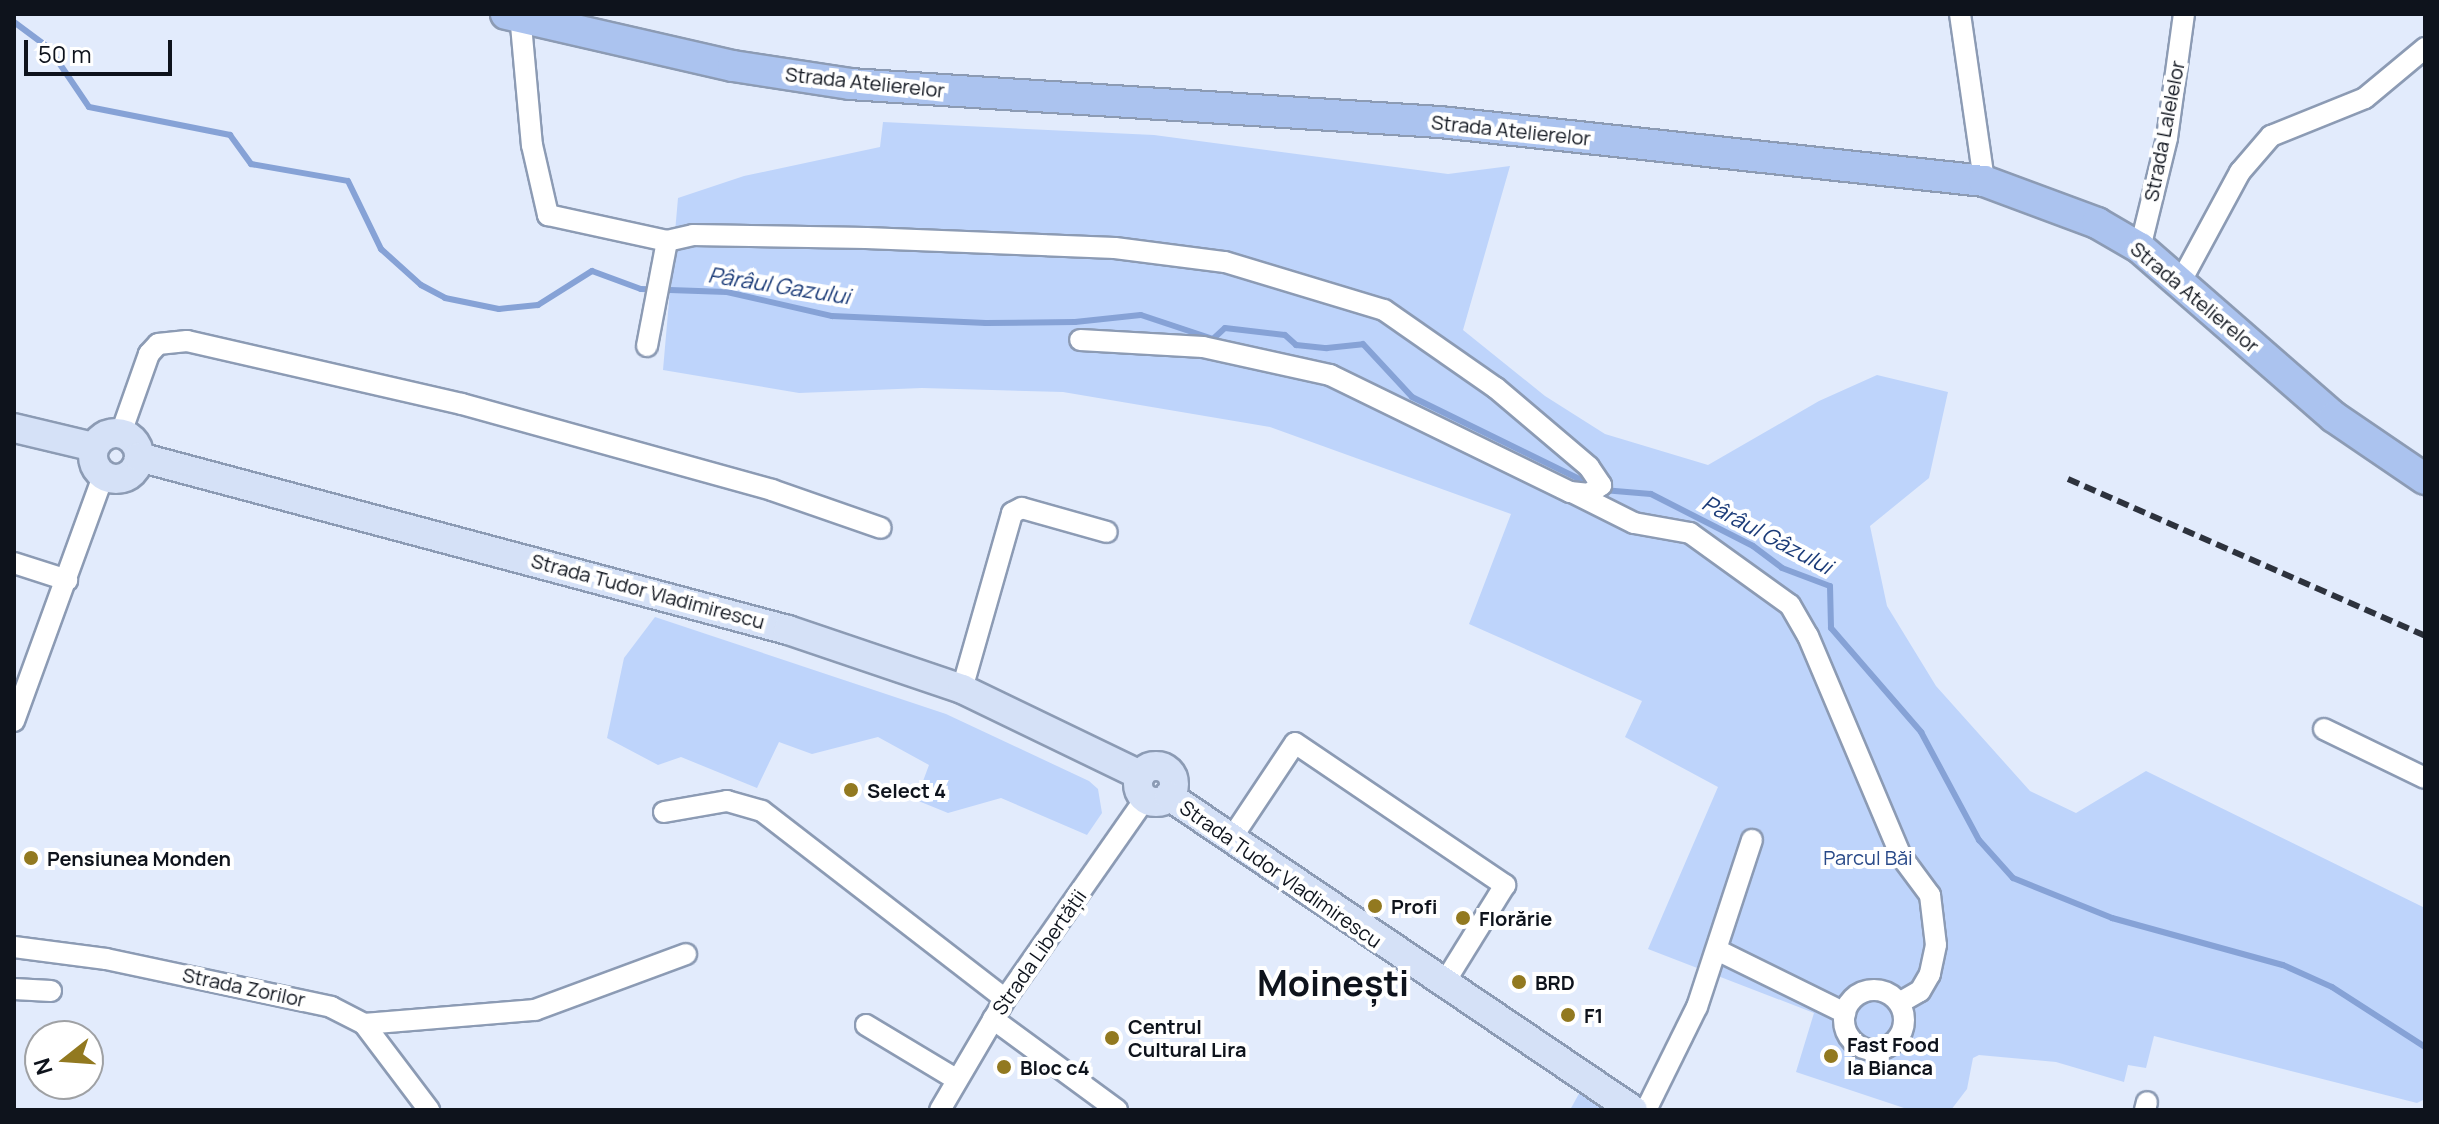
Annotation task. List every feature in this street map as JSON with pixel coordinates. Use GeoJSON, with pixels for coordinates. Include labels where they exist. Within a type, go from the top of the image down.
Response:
{"type":"FeatureCollection","features":[{"type":"Feature","properties":{"kind":"main road","name":"Strada Atelierelor"},"geometry":{"type":"LineString","coordinates":[[515,15],[733,66],[850,84],[1440,122],[1984,181],[2065,209],[2140,248],[2334,417],[2425,479]]}},
{"type":"Feature","properties":{"kind":"street"},"geometry":{"type":"LineString","coordinates":[[1960,14],[1984,181]]}},
{"type":"Feature","properties":{"kind":"street","name":"Strada Lalelelor"},"geometry":{"type":"LineString","coordinates":[[2140,248],[2167,138],[2184,14]]}},
{"type":"Feature","properties":{"kind":"street"},"geometry":{"type":"LineString","coordinates":[[515,15],[532,145],[548,215],[667,241],[693,235],[866,238],[1115,248],[1225,262],[1384,310],[1496,388],[1589,467],[1599,488],[1570,492]]}},
{"type":"Feature","properties":{"kind":"street"},"geometry":{"type":"LineString","coordinates":[[2181,281],[2240,172],[2271,136],[2365,98],[2425,48]]}},
{"type":"Feature","properties":{"kind":"street"},"geometry":{"type":"LineString","coordinates":[[647,346],[667,241]]}},
{"type":"Feature","properties":{"kind":"street"},"geometry":{"type":"LineString","coordinates":[[1080,340],[1203,347],[1330,375],[1634,523],[1690,533],[1790,605],[1808,636],[1901,856],[1930,895],[1936,945],[1930,974],[1920,991],[1899,1003]]}},
{"type":"Feature","properties":{"kind":"street"},"geometry":{"type":"LineString","coordinates":[[121,433],[149,354],[158,344],[187,341],[462,404],[772,490],[881,528]]}},
{"type":"Feature","properties":{"kind":"street"},"geometry":{"type":"LineString","coordinates":[[14,428],[94,447]]}},
{"type":"Feature","properties":{"kind":"street"},"geometry":{"type":"LineString","coordinates":[[121,433],[134,442],[139,457],[127,477],[103,476],[93,463],[94,447],[105,435],[121,433]]}},
{"type":"Feature","properties":{"kind":"street","name":"Strada Tudor Vladimirescu"},"geometry":{"type":"LineString","coordinates":[[139,457],[788,630],[962,689],[1152,790],[1231,839],[1443,985],[1633,1110]]}},
{"type":"Feature","properties":{"kind":"street"},"geometry":{"type":"LineString","coordinates":[[14,721],[103,476]]}},
{"type":"Feature","properties":{"kind":"street"},"geometry":{"type":"LineString","coordinates":[[962,689],[1012,513],[1022,508],[1107,532]]}},
{"type":"Feature","properties":{"kind":"street"},"geometry":{"type":"LineString","coordinates":[[14,563],[67,580]]}},
{"type":"Feature","properties":{"kind":"street"},"geometry":{"type":"LineString","coordinates":[[2324,729],[2425,778]]}},
{"type":"Feature","properties":{"kind":"street"},"geometry":{"type":"LineString","coordinates":[[1231,839],[1295,743],[1505,885],[1443,985]]}},
{"type":"Feature","properties":{"kind":"street","name":"Strada Libertății"},"geometry":{"type":"LineString","coordinates":[[940,1110],[1005,999],[1152,790]]}},
{"type":"Feature","properties":{"kind":"street"},"geometry":{"type":"LineString","coordinates":[[664,812],[727,801],[762,811],[1005,999]]}},
{"type":"Feature","properties":{"kind":"street"},"geometry":{"type":"LineString","coordinates":[[1646,1110],[1682,1041],[1717,950],[1752,840]]}},
{"type":"Feature","properties":{"kind":"street","name":"Strada Zorilor"},"geometry":{"type":"LineString","coordinates":[[14,947],[106,959],[311,1001],[364,1024],[429,1110]]}},
{"type":"Feature","properties":{"kind":"street"},"geometry":{"type":"LineString","coordinates":[[1717,950],[1845,1013],[1853,1040],[1880,1049],[1902,1031],[1899,1003],[1883,991],[1864,992],[1845,1013]]}},
{"type":"Feature","properties":{"kind":"street"},"geometry":{"type":"LineString","coordinates":[[364,1024],[535,1010],[686,954]]}},
{"type":"Feature","properties":{"kind":"street"},"geometry":{"type":"LineString","coordinates":[[14,989],[51,991]]}},
{"type":"Feature","properties":{"kind":"street"},"geometry":{"type":"LineString","coordinates":[[993,1019],[1117,1110]]}},
{"type":"Feature","properties":{"kind":"street"},"geometry":{"type":"LineString","coordinates":[[866,1025],[956,1079]]}},
{"type":"Feature","properties":{"kind":"green space","name":"Parcul Băi"},"geometry":{"type":"Polygon","coordinates":[[[883,122],[1154,135],[1448,174],[1510,166],[1463,330],[1545,396],[1605,434],[1708,465],[1819,401],[1877,375],[1948,392],[1929,478],[1870,526],[1887,606],[1936,686],[2030,791],[2076,813],[2146,771],[2425,908],[2425,1099],[2417,1103],[2154,1036],[2146,1068],[2128,1065],[2124,1082],[2056,1062],[1979,1055],[1973,1058],[1967,1089],[1951,1110],[1910,1110],[1796,1072],[1814,1013],[1648,949],[1718,787],[1625,737],[1642,701],[1469,624],[1511,514],[1270,427],[1063,392],[922,388],[799,393],[663,370],[678,198],[744,176],[880,147],[883,122]]]}},
{"type":"Feature","properties":{"kind":"green space"},"geometry":{"type":"Polygon","coordinates":[[[655,617],[946,714],[1089,781],[1098,789],[1102,813],[1087,835],[1001,798],[948,813],[916,800],[929,765],[878,737],[812,754],[779,742],[757,788],[681,757],[658,765],[607,738],[624,658],[655,617]]]}},
{"type":"Feature","properties":{"kind":"green space"},"geometry":{"type":"Polygon","coordinates":[[[1581,1090],[1616,1110],[1570,1110],[1581,1090]]]}},
{"type":"Feature","properties":{"kind":"waterway","name":"Pârâul Gazului"},"geometry":{"type":"LineString","coordinates":[[14,22],[49,48],[89,107],[230,135],[251,164],[348,181],[381,249],[421,285],[445,298],[499,309],[538,305],[592,271],[641,289],[727,292],[832,316],[986,323],[1075,322],[1141,315],[1213,339],[1225,328],[1285,335],[1296,345],[1327,348],[1363,344],[1412,397],[1592,485]]}},
{"type":"Feature","properties":{"kind":"waterway","name":"Pârâul Gâzului"},"geometry":{"type":"LineString","coordinates":[[1603,490],[1651,494],[1753,546],[1782,568],[1830,586],[1831,628],[1921,732],[1979,840],[2013,878],[2112,918],[2283,965],[2332,987],[2425,1047]]}},
{"type":"Feature","properties":{"kind":"railway"},"geometry":{"type":"LineString","coordinates":[[2068,479],[2425,636]]}},
{"type":"Feature","properties":{"kind":"place","name":"Select 4"},"geometry":{"type":"Point","coordinates":[851,790]}},
{"type":"Feature","properties":{"kind":"place","name":"Pensiunea Monden"},"geometry":{"type":"Point","coordinates":[31,858]}},
{"type":"Feature","properties":{"kind":"place","name":"Profi"},"geometry":{"type":"Point","coordinates":[1375,906]}},
{"type":"Feature","properties":{"kind":"place","name":"Florărie"},"geometry":{"type":"Point","coordinates":[1463,918]}},
{"type":"Feature","properties":{"kind":"place","name":"BRD"},"geometry":{"type":"Point","coordinates":[1519,982]}},
{"type":"Feature","properties":{"kind":"place","name":"F1"},"geometry":{"type":"Point","coordinates":[1568,1015]}},
{"type":"Feature","properties":{"kind":"place","name":"Centrul Cultural Lira"},"geometry":{"type":"Point","coordinates":[1112,1038]}},
{"type":"Feature","properties":{"kind":"place","name":"Fast Food la Bianca"},"geometry":{"type":"Point","coordinates":[1831,1056]}},
{"type":"Feature","properties":{"kind":"place","name":"Bloc c4"},"geometry":{"type":"Point","coordinates":[1004,1067]}},
{"type":"Feature","properties":{"kind":"district","name":"Moinești"},"geometry":{"type":"Point","coordinates":[1333,983]}}]}
